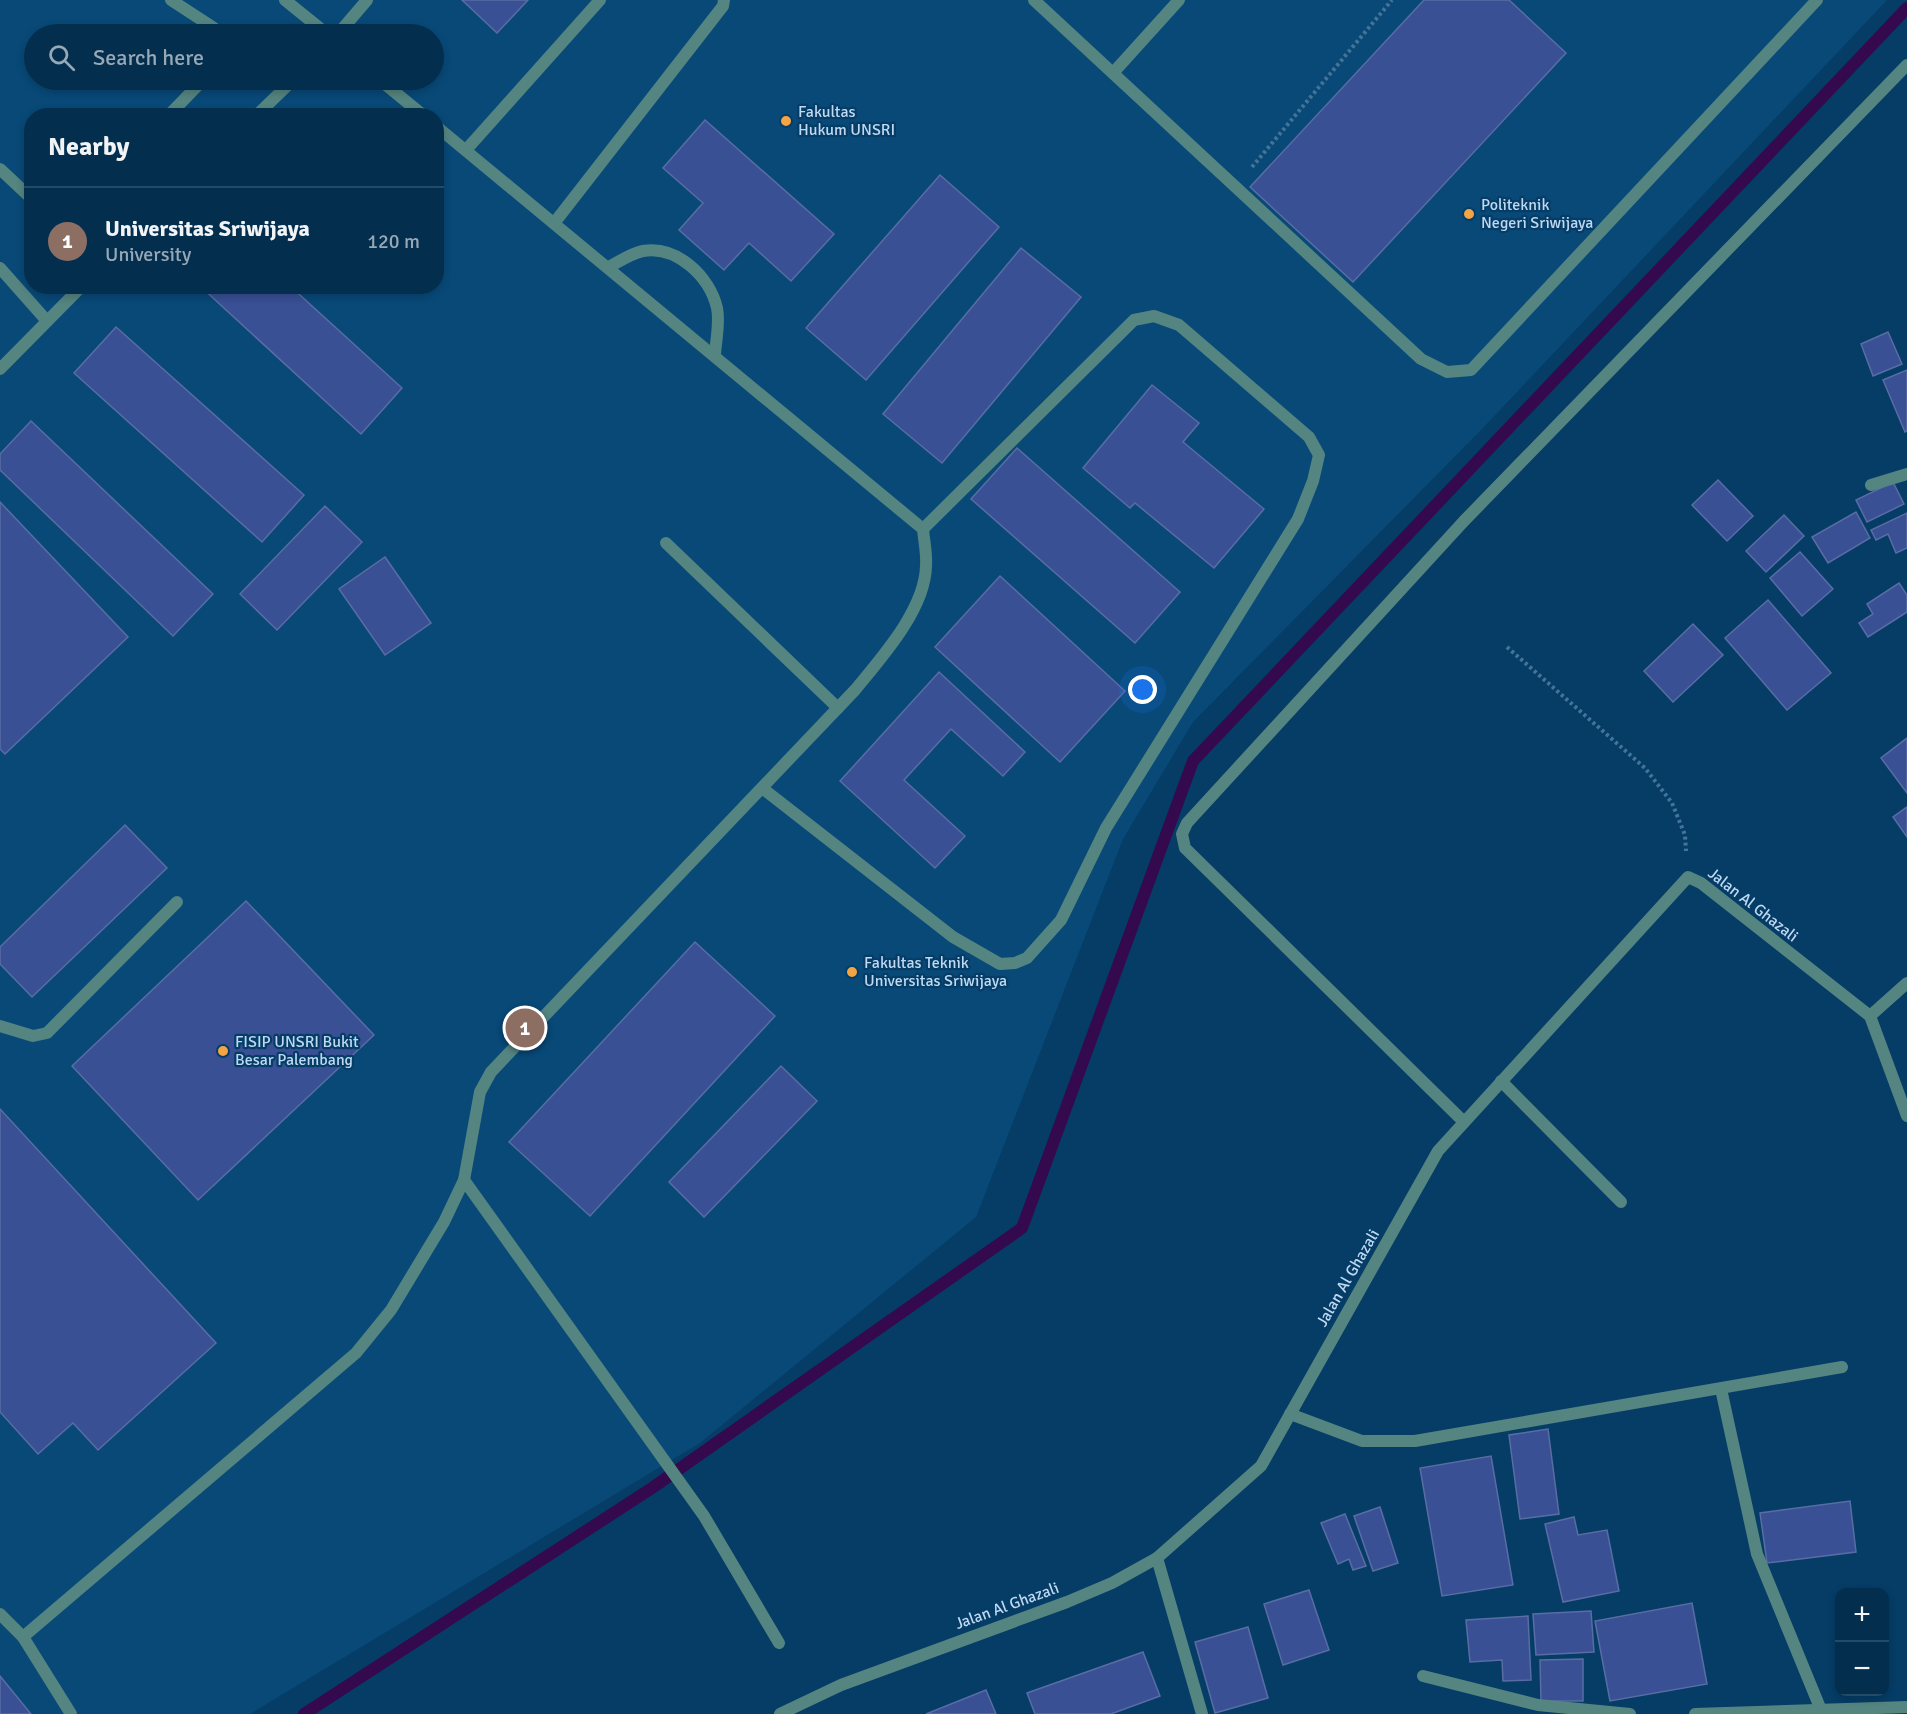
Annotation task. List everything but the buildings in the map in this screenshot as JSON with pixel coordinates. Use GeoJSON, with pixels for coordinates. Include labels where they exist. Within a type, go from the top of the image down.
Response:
{"type":"FeatureCollection","features":[{"type":"Feature","properties":{"kind":"street"},"geometry":{"type":"LineString","coordinates":[[171,0],[208,24]]}},
{"type":"Feature","properties":{"kind":"street"},"geometry":{"type":"LineString","coordinates":[[285,0],[315,24]]}},
{"type":"Feature","properties":{"kind":"street"},"geometry":{"type":"LineString","coordinates":[[347,24],[367,0]]}},
{"type":"Feature","properties":{"kind":"street"},"geometry":{"type":"LineString","coordinates":[[466,150],[600,0]]}},
{"type":"Feature","properties":{"kind":"street"},"geometry":{"type":"LineString","coordinates":[[555,222],[723,6],[724,0]]}},
{"type":"Feature","properties":{"kind":"street"},"geometry":{"type":"LineString","coordinates":[[1034,0],[1421,359],[1447,372],[1471,370],[1817,0]]}},
{"type":"Feature","properties":{"kind":"street"},"geometry":{"type":"LineString","coordinates":[[1113,73],[1179,0]]}},
{"type":"Feature","properties":{"kind":"street"},"geometry":{"type":"LineString","coordinates":[[1464,1122],[1185,848],[1182,834],[1186,823],[1464,521],[1907,65]]}},
{"type":"Feature","properties":{"kind":"street"},"geometry":{"type":"LineString","coordinates":[[176,108],[193,90]]}},
{"type":"Feature","properties":{"kind":"street"},"geometry":{"type":"LineString","coordinates":[[264,108],[283,90]]}},
{"type":"Feature","properties":{"kind":"street"},"geometry":{"type":"LineString","coordinates":[[393,90],[414,108]]}},
{"type":"Feature","properties":{"kind":"street"},"geometry":{"type":"LineString","coordinates":[[23,1637],[356,1353],[391,1310],[444,1222],[464,1180],[480,1092],[497,1065],[838,708],[892,644],[922,587],[926,567],[923,529],[715,354],[444,132]]}},
{"type":"Feature","properties":{"kind":"street"},"geometry":{"type":"LineString","coordinates":[[0,169],[24,192]]}},
{"type":"Feature","properties":{"kind":"street"},"geometry":{"type":"LineString","coordinates":[[609,267],[640,252],[650,250],[660,250],[681,259],[700,275],[713,293],[718,311],[715,354]]}},
{"type":"Feature","properties":{"kind":"street"},"geometry":{"type":"LineString","coordinates":[[0,268],[47,321]]}},
{"type":"Feature","properties":{"kind":"street"},"geometry":{"type":"LineString","coordinates":[[0,369],[74,294]]}},
{"type":"Feature","properties":{"kind":"street"},"geometry":{"type":"LineString","coordinates":[[762,788],[953,937],[1000,964],[1015,963],[1027,958],[1061,920],[1106,828],[1298,519],[1313,481],[1319,455],[1309,436],[1179,325],[1154,316],[1134,320],[923,529]]}},
{"type":"Feature","properties":{"kind":"street"},"geometry":{"type":"LineString","coordinates":[[1871,485],[1907,474]]}},
{"type":"Feature","properties":{"kind":"street"},"geometry":{"type":"LineString","coordinates":[[666,543],[838,708]]}},
{"type":"Feature","properties":{"kind":"street","name":"Jalan Al Ghazali"},"geometry":{"type":"LineString","coordinates":[[780,1714],[841,1685],[1067,1602],[1112,1583],[1157,1558],[1261,1466],[1438,1151],[1688,877],[1701,883],[1870,1016]]}},
{"type":"Feature","properties":{"kind":"street"},"geometry":{"type":"LineString","coordinates":[[0,1026],[33,1036],[47,1033],[177,902]]}},
{"type":"Feature","properties":{"kind":"street"},"geometry":{"type":"LineString","coordinates":[[1907,983],[1870,1016],[1907,1116]]}},
{"type":"Feature","properties":{"kind":"street"},"geometry":{"type":"LineString","coordinates":[[1501,1081],[1621,1202]]}},
{"type":"Feature","properties":{"kind":"street"},"geometry":{"type":"LineString","coordinates":[[464,1180],[704,1516],[779,1643]]}},
{"type":"Feature","properties":{"kind":"street"},"geometry":{"type":"LineString","coordinates":[[1290,1414],[1362,1441],[1415,1442],[1842,1367]]}},
{"type":"Feature","properties":{"kind":"street"},"geometry":{"type":"LineString","coordinates":[[1721,1389],[1757,1554],[1821,1710]]}},
{"type":"Feature","properties":{"kind":"street"},"geometry":{"type":"LineString","coordinates":[[1157,1558],[1202,1714]]}},
{"type":"Feature","properties":{"kind":"street"},"geometry":{"type":"LineString","coordinates":[[0,1614],[23,1637],[71,1714]]}},
{"type":"Feature","properties":{"kind":"street"},"geometry":{"type":"LineString","coordinates":[[1423,1676],[1538,1706],[1630,1714]]}},
{"type":"Feature","properties":{"kind":"street"},"geometry":{"type":"LineString","coordinates":[[1695,1714],[1907,1707]]}},
{"type":"Feature","properties":{"kind":"path"},"geometry":{"type":"LineString","coordinates":[[1235,187],[1392,0]]}},
{"type":"Feature","properties":{"kind":"path"},"geometry":{"type":"LineString","coordinates":[[1507,647],[1645,768],[1672,803],[1685,835],[1688,877]]}},
{"type":"Feature","properties":{"kind":"shaded area"},"geometry":{"type":"Polygon","coordinates":[[[0,0],[1887,0],[1483,428],[1193,722],[1123,839],[976,1217],[700,1443],[250,1714],[0,1714],[0,0]]]}},
{"type":"Feature","properties":{"kind":"waterway"},"geometry":{"type":"LineString","coordinates":[[304,1714],[652,1488],[1022,1228],[1193,761],[1907,8]]}},
{"type":"Feature","properties":{"kind":"place","name":"Fakultas Hukum UNSRI"},"geometry":{"type":"Point","coordinates":[786,121]}},
{"type":"Feature","properties":{"kind":"place","name":"Politeknik Negeri Sriwijaya"},"geometry":{"type":"Point","coordinates":[1469,214]}},
{"type":"Feature","properties":{"kind":"place","name":"Fakultas Teknik Universitas Sriwijaya"},"geometry":{"type":"Point","coordinates":[852,972]}},
{"type":"Feature","properties":{"kind":"place","name":"Universitas Sriwijaya"},"geometry":{"type":"Point","coordinates":[525,1028]}},
{"type":"Feature","properties":{"kind":"place","name":"FISIP UNSRI Bukit Besar Palembang"},"geometry":{"type":"Point","coordinates":[223,1051]}}]}
